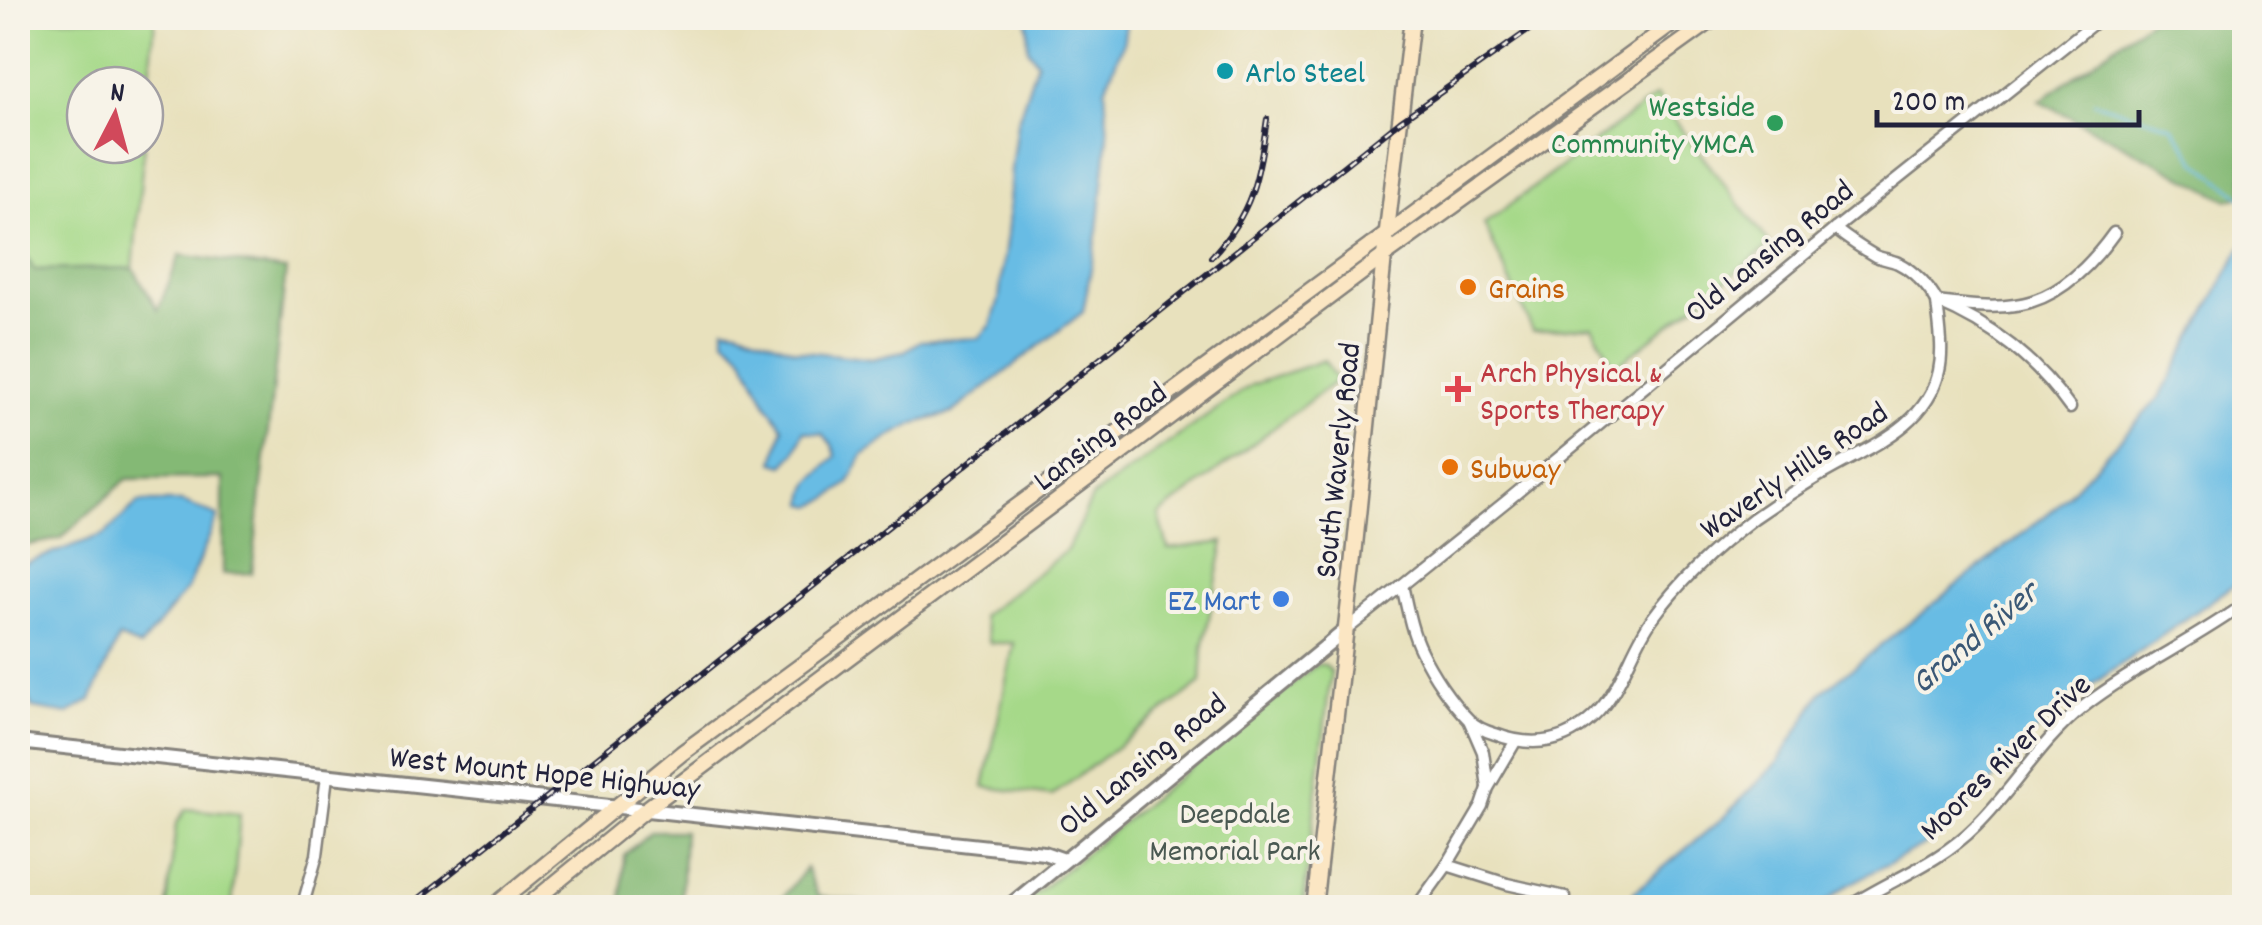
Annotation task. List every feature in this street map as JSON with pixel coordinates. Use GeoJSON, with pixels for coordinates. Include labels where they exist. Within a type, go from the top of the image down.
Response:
{"type":"FeatureCollection","features":[{"type":"Feature","properties":{"kind":"main road","name":"South Waverly Road"},"geometry":{"type":"LineString","coordinates":[[1314,908],[1412,18]]}},
{"type":"Feature","properties":{"kind":"main road","name":"Lansing Road"},"geometry":{"type":"LineString","coordinates":[[492,908],[682,754],[1680,18]]}},
{"type":"Feature","properties":{"kind":"main road","name":"Lansing Road"},"geometry":{"type":"LineString","coordinates":[[525,908],[645,810],[1384,256],[1714,18]]}},
{"type":"Feature","properties":{"kind":"street","name":"Old Lansing Road"},"geometry":{"type":"LineString","coordinates":[[1007,908],[2100,18]]}},
{"type":"Feature","properties":{"kind":"street"},"geometry":{"type":"LineString","coordinates":[[1835,230],[1861,248],[1911,272],[1937,302],[1968,315],[2020,353],[2052,382],[2070,408]]}},
{"type":"Feature","properties":{"kind":"street"},"geometry":{"type":"LineString","coordinates":[[1937,302],[1971,306],[2032,302],[2088,265],[2114,233]]}},
{"type":"Feature","properties":{"kind":"street","name":"Waverly Hills Road"},"geometry":{"type":"LineString","coordinates":[[1515,742],[1555,739],[1570,734],[1593,717],[1612,694],[1650,620],[1712,551],[1781,499],[1896,433],[1918,412],[1930,396],[1940,370],[1937,302]]}},
{"type":"Feature","properties":{"kind":"street"},"geometry":{"type":"LineString","coordinates":[[1402,585],[1420,649],[1470,722],[1483,752],[1488,788]]}},
{"type":"Feature","properties":{"kind":"street","name":"Moores River Drive"},"geometry":{"type":"LineString","coordinates":[[1846,908],[1952,847],[1994,808],[2049,740],[2082,708],[2244,604]]}},
{"type":"Feature","properties":{"kind":"street"},"geometry":{"type":"LineString","coordinates":[[1416,908],[1447,865],[1515,742],[1470,722]]}},
{"type":"Feature","properties":{"kind":"street","name":"West Mount Hope Highway"},"geometry":{"type":"LineString","coordinates":[[18,742],[1044,853],[1064,860]]}},
{"type":"Feature","properties":{"kind":"street"},"geometry":{"type":"LineString","coordinates":[[302,908],[317,855],[327,776]]}},
{"type":"Feature","properties":{"kind":"street"},"geometry":{"type":"LineString","coordinates":[[1447,865],[1565,897]]}},
{"type":"Feature","properties":{"kind":"green space"},"geometry":{"type":"Polygon","coordinates":[[[18,18],[155,18],[151,65],[65,65],[65,165],[142,165],[133,268],[34,270],[18,241],[18,18]]]}},
{"type":"Feature","properties":{"kind":"green space"},"geometry":{"type":"Polygon","coordinates":[[[2152,18],[2244,18],[2244,195],[2228,200],[2040,101],[2152,18]]]}},
{"type":"Feature","properties":{"kind":"green space"},"geometry":{"type":"Polygon","coordinates":[[[1656,96],[1771,245],[1615,367],[1592,326],[1533,331],[1484,224],[1656,96]]]}},
{"type":"Feature","properties":{"kind":"green space"},"geometry":{"type":"Polygon","coordinates":[[[18,241],[34,270],[133,268],[158,310],[180,255],[286,270],[252,573],[223,574],[223,478],[127,479],[60,539],[18,547],[18,241]]]}},
{"type":"Feature","properties":{"kind":"green space"},"geometry":{"type":"Polygon","coordinates":[[[1324,360],[1337,380],[1159,515],[1168,549],[1224,542],[1203,649],[1201,683],[1052,796],[984,787],[1014,643],[990,643],[982,616],[1067,550],[1093,496],[1251,385],[1324,360]]]}},
{"type":"Feature","properties":{"kind":"green space","name":"Deepdale Memorial Park"},"geometry":{"type":"Polygon","coordinates":[[[1317,664],[1325,665],[1331,672],[1303,907],[1019,907],[1317,664]]]}},
{"type":"Feature","properties":{"kind":"green space"},"geometry":{"type":"Polygon","coordinates":[[[186,809],[240,814],[232,907],[167,907],[176,824],[186,809]]]}},
{"type":"Feature","properties":{"kind":"green space"},"geometry":{"type":"Polygon","coordinates":[[[651,831],[684,831],[681,907],[621,907],[624,855],[651,831]]]}},
{"type":"Feature","properties":{"kind":"green space"},"geometry":{"type":"Polygon","coordinates":[[[806,868],[818,896],[869,903],[871,907],[775,907],[806,868]]]}},
{"type":"Feature","properties":{"kind":"water"},"geometry":{"type":"Polygon","coordinates":[[[1027,18],[1127,18],[1123,44],[1105,89],[1108,136],[1098,230],[1083,312],[952,413],[916,423],[863,455],[849,483],[829,498],[813,506],[805,504],[811,482],[836,456],[832,445],[823,434],[804,431],[795,453],[784,465],[774,462],[783,427],[742,354],[724,338],[724,327],[795,350],[871,359],[903,352],[920,341],[979,338],[991,325],[999,299],[1017,123],[1037,62],[1028,49],[1027,18]]]}},
{"type":"Feature","properties":{"kind":"water","name":"Grand River"},"geometry":{"type":"Polygon","coordinates":[[[2244,243],[2244,578],[2069,701],[1930,842],[1848,885],[1820,907],[1629,907],[1634,892],[1723,818],[1778,762],[1822,692],[2056,507],[2160,397],[2244,243]]]}},
{"type":"Feature","properties":{"kind":"water"},"geometry":{"type":"Polygon","coordinates":[[[139,502],[182,502],[218,516],[187,589],[140,647],[119,638],[91,700],[68,714],[32,708],[18,671],[18,566],[105,534],[139,502]]]}},
{"type":"Feature","properties":{"kind":"waterway"},"geometry":{"type":"LineString","coordinates":[[2094,102],[2172,126],[2197,162],[2244,199]]}},
{"type":"Feature","properties":{"kind":"railway"},"geometry":{"type":"LineString","coordinates":[[407,908],[1400,121],[1546,18]]}},
{"type":"Feature","properties":{"kind":"railway"},"geometry":{"type":"LineString","coordinates":[[1211,257],[1245,209],[1267,119]]}},
{"type":"Feature","properties":{"kind":"place","name":"Arlo Steel"},"geometry":{"type":"Point","coordinates":[1225,71]}},
{"type":"Feature","properties":{"kind":"place","name":"Westside Community YMCA"},"geometry":{"type":"Point","coordinates":[1775,123]}},
{"type":"Feature","properties":{"kind":"place","name":"Grains"},"geometry":{"type":"Point","coordinates":[1468,287]}},
{"type":"Feature","properties":{"kind":"place","name":"Arch Physical & Sports Therapy"},"geometry":{"type":"Point","coordinates":[1458,389]}},
{"type":"Feature","properties":{"kind":"place","name":"Subway"},"geometry":{"type":"Point","coordinates":[1450,467]}},
{"type":"Feature","properties":{"kind":"place","name":"EZ Mart"},"geometry":{"type":"Point","coordinates":[1281,599]}}]}
